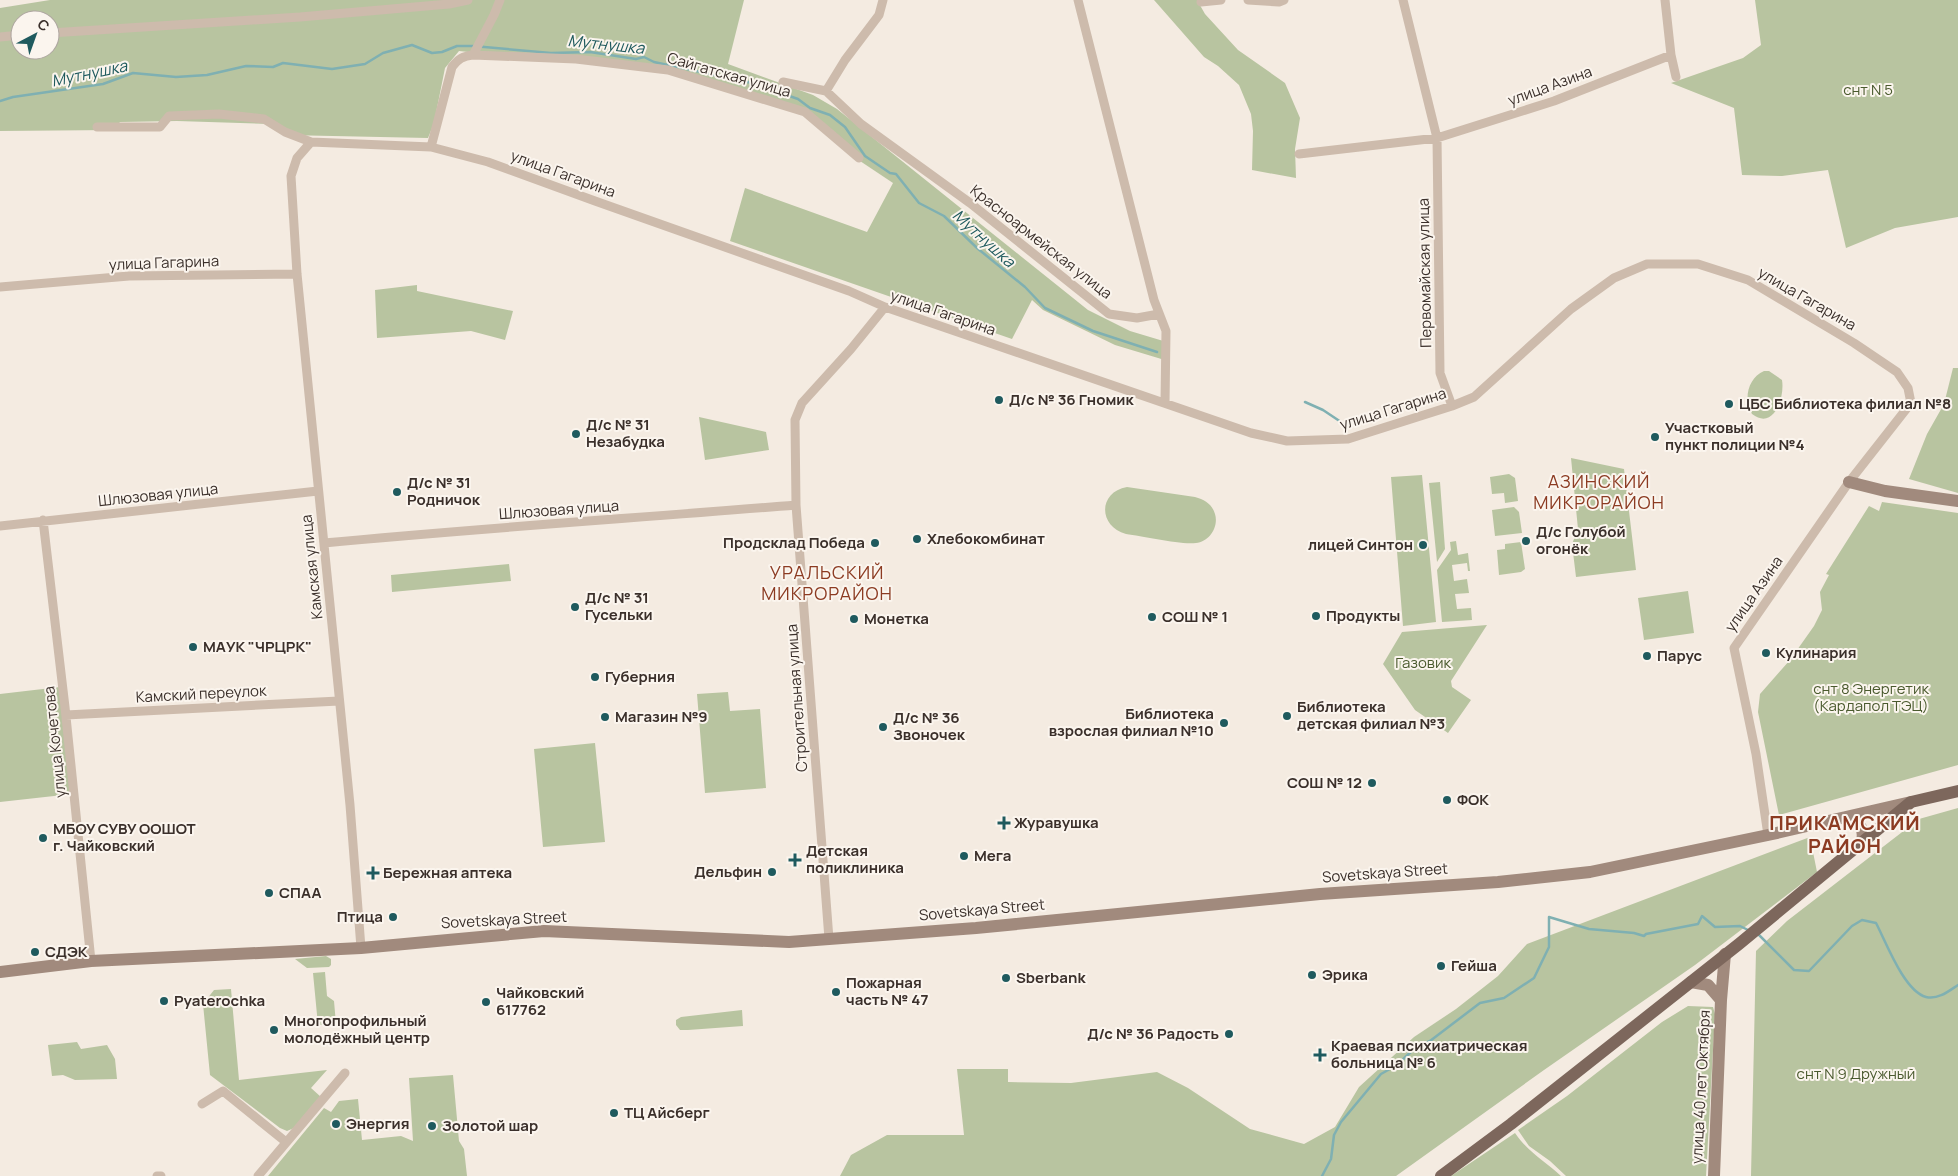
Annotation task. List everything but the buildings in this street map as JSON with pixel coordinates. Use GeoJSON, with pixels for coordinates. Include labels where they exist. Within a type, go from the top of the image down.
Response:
{"type":"FeatureCollection","features":[{"type":"Feature","properties":{"kind":"main road"},"geometry":{"type":"LineString","coordinates":[[1849,482],[1885,491],[1958,501]]}},
{"type":"Feature","properties":{"kind":"main road","name":"Sovetskaya Street"},"geometry":{"type":"LineString","coordinates":[[0,972],[91,961],[362,948],[544,931],[773,942],[829,939],[976,928],[1320,894],[1532,878],[1590,872],[1768,835],[1958,790]]}},
{"type":"Feature","properties":{"kind":"main road"},"geometry":{"type":"LineString","coordinates":[[1441,1176],[1511,1124],[1739,944],[1911,802]]}},
{"type":"Feature","properties":{"kind":"main road"},"geometry":{"type":"LineString","coordinates":[[1846,817],[1861,827],[1864,833],[1862,842]]}},
{"type":"Feature","properties":{"kind":"main road","name":"улица 40 лет Октября"},"geometry":{"type":"LineString","coordinates":[[1714,1176],[1725,954]]}},
{"type":"Feature","properties":{"kind":"main road","name":"улица 40 лет Октября"},"geometry":{"type":"LineString","coordinates":[[1691,982],[1708,984],[1722,1000]]}},
{"type":"Feature","properties":{"kind":"street"},"geometry":{"type":"LineString","coordinates":[[60,32],[300,17],[449,4],[468,0]]}},
{"type":"Feature","properties":{"kind":"street"},"geometry":{"type":"LineString","coordinates":[[431,147],[452,67],[457,60],[473,55],[500,0]]}},
{"type":"Feature","properties":{"kind":"street"},"geometry":{"type":"LineString","coordinates":[[783,82],[826,91],[845,60],[879,15],[883,0]]}},
{"type":"Feature","properties":{"kind":"street"},"geometry":{"type":"LineString","coordinates":[[1078,0],[1114,149],[1154,300],[1166,331],[1164,403]]}},
{"type":"Feature","properties":{"kind":"street"},"geometry":{"type":"LineString","coordinates":[[1201,2],[1221,0]]}},
{"type":"Feature","properties":{"kind":"street"},"geometry":{"type":"LineString","coordinates":[[1248,0],[1279,2],[1284,0]]}},
{"type":"Feature","properties":{"kind":"street","name":"Первомайская улица"},"geometry":{"type":"LineString","coordinates":[[1404,0],[1437,138],[1440,373],[1452,406]]}},
{"type":"Feature","properties":{"kind":"street"},"geometry":{"type":"LineString","coordinates":[[1665,0],[1671,55],[1676,76]]}},
{"type":"Feature","properties":{"kind":"street","name":"Сайгатская улица"},"geometry":{"type":"LineString","coordinates":[[473,55],[576,59],[668,70],[805,112],[860,158]]}},
{"type":"Feature","properties":{"kind":"street","name":"улица Азина"},"geometry":{"type":"LineString","coordinates":[[1437,138],[1554,101],[1671,55]]}},
{"type":"Feature","properties":{"kind":"street","name":"Красноармейская улица"},"geometry":{"type":"LineString","coordinates":[[826,91],[861,124],[970,203],[1109,314],[1137,318],[1159,314]]}},
{"type":"Feature","properties":{"kind":"street","name":"улица Гагарина"},"geometry":{"type":"LineString","coordinates":[[97,127],[160,127],[169,116],[219,114],[264,119],[285,132],[311,142],[431,147],[488,162],[849,291],[885,307],[1251,433],[1287,441],[1348,439],[1452,406],[1474,397],[1571,309],[1614,278],[1646,264],[1698,264],[1748,280],[1854,343],[1897,372],[1908,388],[1911,403]]}},
{"type":"Feature","properties":{"kind":"street"},"geometry":{"type":"LineString","coordinates":[[1300,154],[1437,138]]}},
{"type":"Feature","properties":{"kind":"street"},"geometry":{"type":"LineString","coordinates":[[297,274],[291,176],[296,158],[311,142]]}},
{"type":"Feature","properties":{"kind":"street","name":"улица Гагарина"},"geometry":{"type":"LineString","coordinates":[[0,287],[129,276],[297,274]]}},
{"type":"Feature","properties":{"kind":"street","name":"Камская улица"},"geometry":{"type":"LineString","coordinates":[[297,274],[350,805],[362,948]]}},
{"type":"Feature","properties":{"kind":"street","name":"Строительная улица"},"geometry":{"type":"LineString","coordinates":[[829,939],[796,504],[795,420],[802,403],[851,349],[885,307]]}},
{"type":"Feature","properties":{"kind":"street","name":"улица Азина"},"geometry":{"type":"LineString","coordinates":[[1768,835],[1756,754],[1734,648],[1849,482],[1911,403]]}},
{"type":"Feature","properties":{"kind":"street","name":"Шлюзовая улица"},"geometry":{"type":"LineString","coordinates":[[0,526],[318,491]]}},
{"type":"Feature","properties":{"kind":"street","name":"Шлюзовая улица"},"geometry":{"type":"LineString","coordinates":[[324,543],[443,531],[796,504]]}},
{"type":"Feature","properties":{"kind":"street","name":"улица Кочетова"},"geometry":{"type":"LineString","coordinates":[[43,520],[66,715],[91,961]]}},
{"type":"Feature","properties":{"kind":"street","name":"Камский переулок"},"geometry":{"type":"LineString","coordinates":[[66,715],[339,701]]}},
{"type":"Feature","properties":{"kind":"street"},"geometry":{"type":"LineString","coordinates":[[258,1176],[345,1073]]}},
{"type":"Feature","properties":{"kind":"street"},"geometry":{"type":"LineString","coordinates":[[202,1104],[223,1091],[286,1142]]}},
{"type":"Feature","properties":{"kind":"green space"},"geometry":{"type":"Polygon","coordinates":[[[50,0],[744,0],[728,64],[813,95],[837,109],[1088,310],[1130,331],[1170,343],[1168,361],[1115,345],[1043,310],[1032,300],[1012,339],[730,241],[745,188],[867,232],[893,183],[860,161],[806,110],[667,68],[525,58],[459,51],[445,68],[434,123],[428,138],[285,135],[272,124],[177,121],[120,122],[113,130],[0,131],[0,8],[50,0]]]}},
{"type":"Feature","properties":{"kind":"green space"},"geometry":{"type":"Polygon","coordinates":[[[1154,0],[1197,0],[1205,14],[1238,50],[1285,83],[1300,118],[1295,149],[1296,178],[1252,170],[1253,131],[1251,114],[1239,85],[1218,66],[1204,57],[1154,0]]]}},
{"type":"Feature","properties":{"kind":"green space","name":"снт N 5"},"geometry":{"type":"Polygon","coordinates":[[[1755,0],[1958,0],[1958,217],[1895,228],[1846,248],[1828,170],[1782,176],[1742,175],[1734,108],[1671,83],[1743,58],[1761,45],[1755,0]]]}},
{"type":"Feature","properties":{"kind":"green space"},"geometry":{"type":"Polygon","coordinates":[[[417,285],[417,291],[513,311],[505,340],[471,331],[377,338],[375,290],[417,285]]]}},
{"type":"Feature","properties":{"kind":"green space"},"geometry":{"type":"Polygon","coordinates":[[[1953,368],[1958,368],[1958,493],[1909,479],[1927,434],[1944,404],[1953,368]]]}},
{"type":"Feature","properties":{"kind":"green space"},"geometry":{"type":"Polygon","coordinates":[[[1764,371],[1769,371],[1782,380],[1782,395],[1780,403],[1772,415],[1760,418],[1752,414],[1749,408],[1748,396],[1754,379],[1764,371]]]}},
{"type":"Feature","properties":{"kind":"green space"},"geometry":{"type":"Polygon","coordinates":[[[699,417],[766,432],[769,450],[705,460],[699,417]]]}},
{"type":"Feature","properties":{"kind":"green space"},"geometry":{"type":"Polygon","coordinates":[[[1571,458],[1624,469],[1636,570],[1576,577],[1572,544],[1578,529],[1571,458]]]}},
{"type":"Feature","properties":{"kind":"green space"},"geometry":{"type":"Polygon","coordinates":[[[1509,474],[1515,478],[1518,501],[1505,503],[1504,493],[1492,494],[1490,477],[1509,474]]]}},
{"type":"Feature","properties":{"kind":"green space"},"geometry":{"type":"Polygon","coordinates":[[[1422,475],[1436,622],[1403,626],[1391,477],[1422,475]]]}},
{"type":"Feature","properties":{"kind":"green space"},"geometry":{"type":"Polygon","coordinates":[[[1440,482],[1445,549],[1437,562],[1429,483],[1440,482]]]}},
{"type":"Feature","properties":{"kind":"green space"},"geometry":{"type":"Polygon","coordinates":[[[1127,487],[1195,497],[1208,503],[1214,511],[1216,519],[1212,533],[1201,542],[1189,543],[1171,542],[1126,534],[1117,530],[1106,517],[1105,509],[1111,495],[1117,490],[1127,487]]]}},
{"type":"Feature","properties":{"kind":"green space","name":"снт 8 Энергетик (Кардапол ТЭЦ)"},"geometry":{"type":"Polygon","coordinates":[[[1882,502],[1958,513],[1958,765],[1779,815],[1758,712],[1760,694],[1790,660],[1814,626],[1822,610],[1820,592],[1829,575],[1826,574],[1869,506],[1879,511],[1882,502]]]}},
{"type":"Feature","properties":{"kind":"green space"},"geometry":{"type":"Polygon","coordinates":[[[1514,507],[1519,512],[1522,533],[1495,536],[1492,510],[1514,507]]]}},
{"type":"Feature","properties":{"kind":"green space"},"geometry":{"type":"Polygon","coordinates":[[[1456,541],[1458,555],[1468,553],[1470,571],[1468,571],[1467,563],[1452,565],[1454,581],[1467,579],[1469,593],[1455,594],[1457,609],[1471,608],[1472,620],[1442,622],[1437,570],[1451,550],[1450,542],[1456,541]]]}},
{"type":"Feature","properties":{"kind":"green space"},"geometry":{"type":"Polygon","coordinates":[[[1521,542],[1525,569],[1521,572],[1499,575],[1497,550],[1505,549],[1505,544],[1521,542]]]}},
{"type":"Feature","properties":{"kind":"green space"},"geometry":{"type":"Polygon","coordinates":[[[509,564],[511,581],[392,592],[391,575],[509,564]]]}},
{"type":"Feature","properties":{"kind":"green space"},"geometry":{"type":"Polygon","coordinates":[[[1688,591],[1694,633],[1644,640],[1638,598],[1688,591]]]}},
{"type":"Feature","properties":{"kind":"green space","name":"Газовик"},"geometry":{"type":"Polygon","coordinates":[[[1487,625],[1451,681],[1452,687],[1471,700],[1448,733],[1415,710],[1383,664],[1402,632],[1487,625]]]}},
{"type":"Feature","properties":{"kind":"green space"},"geometry":{"type":"Polygon","coordinates":[[[60,687],[72,794],[0,802],[0,694],[60,687]]]}},
{"type":"Feature","properties":{"kind":"green space"},"geometry":{"type":"Polygon","coordinates":[[[728,692],[730,711],[760,709],[766,788],[705,793],[697,694],[728,692]]]}},
{"type":"Feature","properties":{"kind":"green space"},"geometry":{"type":"Polygon","coordinates":[[[595,743],[605,842],[543,847],[534,749],[595,743]]]}},
{"type":"Feature","properties":{"kind":"green space","name":"снт N 9 Дружный"},"geometry":{"type":"Polygon","coordinates":[[[1958,808],[1958,1176],[1751,1176],[1756,951],[1787,921],[1919,819],[1958,808]]]}},
{"type":"Feature","properties":{"kind":"green space"},"geometry":{"type":"Polygon","coordinates":[[[1810,837],[1817,872],[1695,965],[1396,1176],[840,1176],[851,1155],[887,1135],[964,1135],[957,1069],[1008,1069],[1008,1082],[1071,1083],[1157,1072],[1188,1088],[1250,1129],[1304,1144],[1335,1127],[1359,1087],[1414,1037],[1456,1009],[1498,976],[1527,944],[1810,837]]]}},
{"type":"Feature","properties":{"kind":"green space"},"geometry":{"type":"Polygon","coordinates":[[[326,956],[331,959],[329,967],[307,968],[295,959],[326,956]]]}},
{"type":"Feature","properties":{"kind":"green space"},"geometry":{"type":"Polygon","coordinates":[[[325,972],[327,996],[334,1001],[336,1024],[318,1025],[313,973],[325,972]]]}},
{"type":"Feature","properties":{"kind":"green space"},"geometry":{"type":"Polygon","coordinates":[[[231,989],[239,1080],[327,1070],[311,1088],[321,1097],[294,1128],[287,1131],[280,1128],[210,1075],[203,1004],[214,990],[231,989]]]}},
{"type":"Feature","properties":{"kind":"green space"},"geometry":{"type":"Polygon","coordinates":[[[1688,1006],[1713,1007],[1715,1014],[1706,1176],[1566,1176],[1550,1161],[1529,1146],[1518,1130],[1567,1096],[1662,1022],[1688,1006]]]}},
{"type":"Feature","properties":{"kind":"green space"},"geometry":{"type":"Polygon","coordinates":[[[742,1010],[743,1026],[680,1030],[676,1025],[676,1020],[681,1017],[742,1010]]]}},
{"type":"Feature","properties":{"kind":"green space"},"geometry":{"type":"Polygon","coordinates":[[[77,1042],[81,1049],[107,1045],[115,1059],[117,1079],[75,1080],[63,1075],[52,1076],[48,1045],[77,1042]]]}},
{"type":"Feature","properties":{"kind":"green space","name":"Энергия"},"geometry":{"type":"Polygon","coordinates":[[[453,1075],[459,1141],[464,1149],[467,1176],[268,1176],[324,1108],[331,1112],[339,1101],[358,1099],[362,1140],[401,1136],[413,1141],[409,1078],[453,1075]]]}},
{"type":"Feature","properties":{"kind":"green space"},"geometry":{"type":"Polygon","coordinates":[[[1515,1133],[1531,1151],[1561,1176],[1451,1176],[1515,1133]]]}},
{"type":"Feature","properties":{"kind":"waterway","name":"Мутнушка"},"geometry":{"type":"LineString","coordinates":[[0,101],[13,97],[103,84],[133,73],[176,77],[207,75],[246,66],[273,67],[283,63],[332,69],[365,64],[383,53],[412,45],[432,53],[442,52],[457,46],[473,46],[551,53],[590,52],[636,59],[644,57],[654,62],[752,83],[798,99],[810,108],[830,115],[845,127],[865,156],[890,173],[896,174],[919,203],[944,216],[977,248],[1025,287],[1045,308],[1093,331],[1157,352]]}},
{"type":"Feature","properties":{"kind":"waterway","name":"Мутнушка"},"geometry":{"type":"LineString","coordinates":[[1305,402],[1323,410],[1341,422]]}},
{"type":"Feature","properties":{"kind":"waterway","name":"Мутнушка"},"geometry":{"type":"LineString","coordinates":[[1322,1176],[1331,1159],[1334,1135],[1341,1122],[1381,1074],[1397,1065],[1415,1048],[1430,1041],[1480,1003],[1504,998],[1534,978],[1549,947],[1549,917],[1589,929],[1634,933],[1644,936],[1646,934],[1698,924],[1702,916],[1715,927],[1740,926],[1748,930]]}},
{"type":"Feature","properties":{"kind":"waterway"},"geometry":{"type":"LineString","coordinates":[[1758,934],[1794,970],[1809,971],[1852,926],[1862,920],[1876,923],[1896,965],[1910,986],[1918,993],[1930,998],[1943,994],[1958,985]]}},
{"type":"Feature","properties":{"kind":"place","name":"Д/с № 36 Гномик"},"geometry":{"type":"Point","coordinates":[999,400]}},
{"type":"Feature","properties":{"kind":"place","name":"ЦБС Библиотека филиал №8"},"geometry":{"type":"Point","coordinates":[1729,404]}},
{"type":"Feature","properties":{"kind":"place","name":"Д/с № 31 Незабудка"},"geometry":{"type":"Point","coordinates":[576,434]}},
{"type":"Feature","properties":{"kind":"place","name":"Участковый пункт полиции №4"},"geometry":{"type":"Point","coordinates":[1655,437]}},
{"type":"Feature","properties":{"kind":"place","name":"Д/с № 31 Родничок"},"geometry":{"type":"Point","coordinates":[397,492]}},
{"type":"Feature","properties":{"kind":"place","name":"Хлебокомбинат"},"geometry":{"type":"Point","coordinates":[917,539]}},
{"type":"Feature","properties":{"kind":"place","name":"Д/с Голубой огонёк"},"geometry":{"type":"Point","coordinates":[1526,541]}},
{"type":"Feature","properties":{"kind":"place","name":"Продсклад Победа"},"geometry":{"type":"Point","coordinates":[875,543]}},
{"type":"Feature","properties":{"kind":"place","name":"лицей Синтон"},"geometry":{"type":"Point","coordinates":[1423,545]}},
{"type":"Feature","properties":{"kind":"place","name":"Д/с № 31 Гусельки"},"geometry":{"type":"Point","coordinates":[575,607]}},
{"type":"Feature","properties":{"kind":"place","name":"Продукты"},"geometry":{"type":"Point","coordinates":[1316,616]}},
{"type":"Feature","properties":{"kind":"place","name":"СОШ № 1"},"geometry":{"type":"Point","coordinates":[1152,617]}},
{"type":"Feature","properties":{"kind":"place","name":"Монетка"},"geometry":{"type":"Point","coordinates":[854,619]}},
{"type":"Feature","properties":{"kind":"place","name":"МАУК \"ЧРЦРК\""},"geometry":{"type":"Point","coordinates":[193,647]}},
{"type":"Feature","properties":{"kind":"place","name":"Кулинария"},"geometry":{"type":"Point","coordinates":[1766,653]}},
{"type":"Feature","properties":{"kind":"place","name":"Парус"},"geometry":{"type":"Point","coordinates":[1647,656]}},
{"type":"Feature","properties":{"kind":"place","name":"Губерния"},"geometry":{"type":"Point","coordinates":[595,677]}},
{"type":"Feature","properties":{"kind":"place","name":"Библиотека детская филиал №3"},"geometry":{"type":"Point","coordinates":[1287,716]}},
{"type":"Feature","properties":{"kind":"place","name":"Магазин №9"},"geometry":{"type":"Point","coordinates":[605,717]}},
{"type":"Feature","properties":{"kind":"place","name":"Библиотека взрослая филиал №10"},"geometry":{"type":"Point","coordinates":[1224,723]}},
{"type":"Feature","properties":{"kind":"place","name":"Д/с № 36 Звоночек"},"geometry":{"type":"Point","coordinates":[883,727]}},
{"type":"Feature","properties":{"kind":"place","name":"СОШ № 12"},"geometry":{"type":"Point","coordinates":[1372,783]}},
{"type":"Feature","properties":{"kind":"place","name":"ФОК"},"geometry":{"type":"Point","coordinates":[1447,800]}},
{"type":"Feature","properties":{"kind":"place","name":"Журавушка"},"geometry":{"type":"Point","coordinates":[1004,823]}},
{"type":"Feature","properties":{"kind":"place","name":"МБОУ СУВУ ООШОТ г. Чайковский"},"geometry":{"type":"Point","coordinates":[43,838]}},
{"type":"Feature","properties":{"kind":"place","name":"Мега"},"geometry":{"type":"Point","coordinates":[964,856]}},
{"type":"Feature","properties":{"kind":"place","name":"Детская поликлиника"},"geometry":{"type":"Point","coordinates":[795,860]}},
{"type":"Feature","properties":{"kind":"place","name":"Дельфин"},"geometry":{"type":"Point","coordinates":[772,872]}},
{"type":"Feature","properties":{"kind":"place","name":"Бережная аптека"},"geometry":{"type":"Point","coordinates":[373,873]}},
{"type":"Feature","properties":{"kind":"place","name":"СПАА"},"geometry":{"type":"Point","coordinates":[269,893]}},
{"type":"Feature","properties":{"kind":"place","name":"Птица"},"geometry":{"type":"Point","coordinates":[393,917]}},
{"type":"Feature","properties":{"kind":"place","name":"СДЭК"},"geometry":{"type":"Point","coordinates":[35,952]}},
{"type":"Feature","properties":{"kind":"place","name":"Гейша"},"geometry":{"type":"Point","coordinates":[1441,966]}},
{"type":"Feature","properties":{"kind":"place","name":"Эрика"},"geometry":{"type":"Point","coordinates":[1312,975]}},
{"type":"Feature","properties":{"kind":"place","name":"Sberbank"},"geometry":{"type":"Point","coordinates":[1006,978]}},
{"type":"Feature","properties":{"kind":"place","name":"Пожарная часть № 47"},"geometry":{"type":"Point","coordinates":[836,992]}},
{"type":"Feature","properties":{"kind":"place","name":"Pyaterochka"},"geometry":{"type":"Point","coordinates":[164,1001]}},
{"type":"Feature","properties":{"kind":"place","name":"Чайковский 617762"},"geometry":{"type":"Point","coordinates":[486,1002]}},
{"type":"Feature","properties":{"kind":"place","name":"Многопрофильный молодёжный центр"},"geometry":{"type":"Point","coordinates":[274,1030]}},
{"type":"Feature","properties":{"kind":"place","name":"Д/с № 36 Радость"},"geometry":{"type":"Point","coordinates":[1229,1034]}},
{"type":"Feature","properties":{"kind":"place","name":"Краевая психиатрическая больница № 6"},"geometry":{"type":"Point","coordinates":[1320,1055]}},
{"type":"Feature","properties":{"kind":"place","name":"ТЦ Айсберг"},"geometry":{"type":"Point","coordinates":[614,1113]}},
{"type":"Feature","properties":{"kind":"place","name":"Энергия"},"geometry":{"type":"Point","coordinates":[336,1124]}},
{"type":"Feature","properties":{"kind":"place","name":"Золотой шар"},"geometry":{"type":"Point","coordinates":[432,1126]}},
{"type":"Feature","properties":{"kind":"district","name":"АЗИНСКИЙ МИКРОРАЙОН"},"geometry":{"type":"Point","coordinates":[1599,492]}},
{"type":"Feature","properties":{"kind":"district","name":"УРАЛЬСКИЙ МИКРОРАЙОН"},"geometry":{"type":"Point","coordinates":[827,583]}},
{"type":"Feature","properties":{"kind":"district","name":"ПРИКАМСКИЙ РАЙОН"},"geometry":{"type":"Point","coordinates":[1845,834]}}]}
